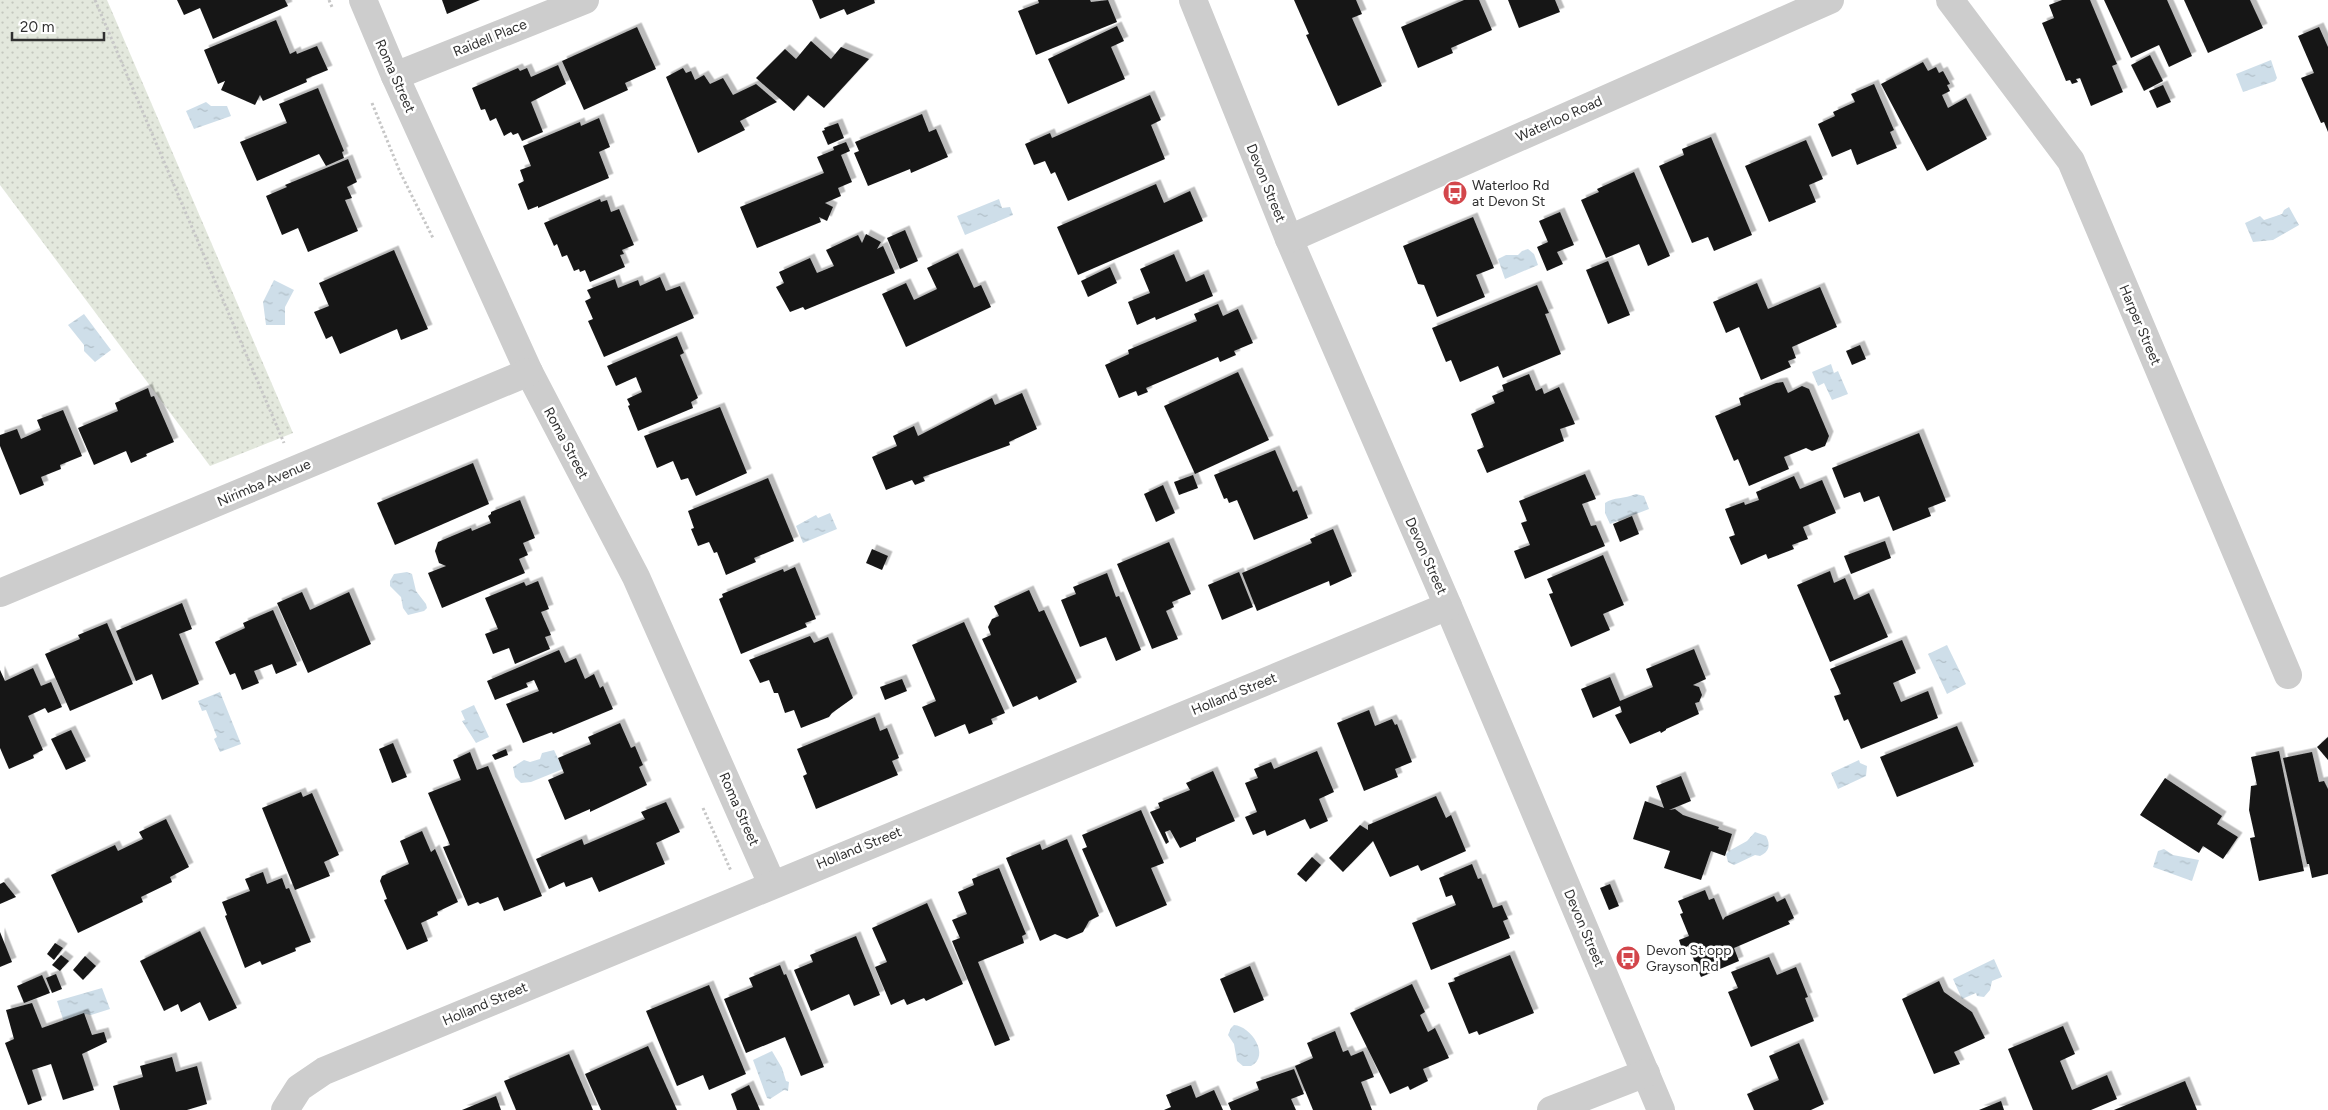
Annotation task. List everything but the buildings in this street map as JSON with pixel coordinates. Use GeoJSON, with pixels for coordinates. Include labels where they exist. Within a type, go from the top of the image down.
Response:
{"type":"FeatureCollection","features":[{"type":"Feature","properties":{"kind":"street","name":"Roma Street"},"geometry":{"type":"LineString","coordinates":[[363,0],[395,76],[529,372],[636,577],[772,884]]}},
{"type":"Feature","properties":{"kind":"street","name":"Raidell Place"},"geometry":{"type":"LineString","coordinates":[[395,76],[586,0]]}},
{"type":"Feature","properties":{"kind":"street","name":"Devon Street"},"geometry":{"type":"LineString","coordinates":[[1193,0],[1288,239],[1448,606],[1661,1110]]}},
{"type":"Feature","properties":{"kind":"street","name":"Waterloo Road"},"geometry":{"type":"LineString","coordinates":[[1288,239],[1830,0]]}},
{"type":"Feature","properties":{"kind":"street","name":"Harper Street"},"geometry":{"type":"LineString","coordinates":[[1950,0],[2071,161],[2288,675]]}},
{"type":"Feature","properties":{"kind":"street","name":"Nirimba Avenue"},"geometry":{"type":"LineString","coordinates":[[0,594],[529,372]]}},
{"type":"Feature","properties":{"kind":"street","name":"Holland Street"},"geometry":{"type":"LineString","coordinates":[[285,1110],[298,1088],[324,1071],[772,884],[1448,606]]}},
{"type":"Feature","properties":{"kind":"street"},"geometry":{"type":"LineString","coordinates":[[1551,1110],[1646,1073]]}},
{"type":"Feature","properties":{"kind":"path"},"geometry":{"type":"LineString","coordinates":[[95,0],[295,470]]}},
{"type":"Feature","properties":{"kind":"shaded area"},"geometry":{"type":"Polygon","coordinates":[[[0,0],[107,0],[293,433],[210,466],[0,185],[0,0]]]}},
{"type":"Feature","properties":{"kind":"water"},"geometry":{"type":"Polygon","coordinates":[[[2271,60],[2277,78],[2275,81],[2243,92],[2236,74],[2271,60]]]}},
{"type":"Feature","properties":{"kind":"water"},"geometry":{"type":"Polygon","coordinates":[[[206,102],[211,106],[227,106],[231,116],[194,129],[186,111],[206,102]]]}},
{"type":"Feature","properties":{"kind":"water"},"geometry":{"type":"Polygon","coordinates":[[[999,199],[1002,208],[1010,207],[1013,215],[965,235],[957,216],[999,199]]]}},
{"type":"Feature","properties":{"kind":"water"},"geometry":{"type":"Polygon","coordinates":[[[2289,207],[2299,225],[2273,240],[2253,242],[2245,223],[2260,216],[2264,220],[2282,214],[2289,207]]]}},
{"type":"Feature","properties":{"kind":"water"},"geometry":{"type":"Polygon","coordinates":[[[1528,249],[1534,254],[1538,265],[1505,279],[1498,259],[1506,255],[1518,255],[1528,249]]]}},
{"type":"Feature","properties":{"kind":"water"},"geometry":{"type":"Polygon","coordinates":[[[274,280],[294,290],[285,307],[285,325],[266,325],[263,302],[274,280]]]}},
{"type":"Feature","properties":{"kind":"water"},"geometry":{"type":"Polygon","coordinates":[[[84,314],[111,350],[95,362],[84,351],[84,345],[68,325],[84,314]]]}},
{"type":"Feature","properties":{"kind":"water"},"geometry":{"type":"Polygon","coordinates":[[[1831,364],[1834,373],[1838,371],[1848,394],[1832,400],[1824,383],[1818,386],[1812,372],[1831,364]]]}},
{"type":"Feature","properties":{"kind":"water"},"geometry":{"type":"Polygon","coordinates":[[[1636,494],[1644,496],[1649,509],[1610,524],[1605,513],[1605,503],[1636,494]]]}},
{"type":"Feature","properties":{"kind":"water"},"geometry":{"type":"Polygon","coordinates":[[[830,513],[837,529],[803,543],[796,526],[816,515],[818,518],[830,513]]]}},
{"type":"Feature","properties":{"kind":"water"},"geometry":{"type":"Polygon","coordinates":[[[407,572],[412,574],[416,591],[427,608],[424,611],[408,615],[403,608],[401,597],[390,586],[390,581],[394,574],[407,572]]]}},
{"type":"Feature","properties":{"kind":"water"},"geometry":{"type":"Polygon","coordinates":[[[1947,645],[1966,684],[1947,694],[1928,654],[1947,645]]]}},
{"type":"Feature","properties":{"kind":"water"},"geometry":{"type":"Polygon","coordinates":[[[220,692],[241,744],[220,752],[214,739],[217,737],[206,710],[202,711],[198,701],[220,692]]]}},
{"type":"Feature","properties":{"kind":"water"},"geometry":{"type":"Polygon","coordinates":[[[474,705],[489,737],[476,743],[462,721],[465,720],[461,711],[474,705]]]}},
{"type":"Feature","properties":{"kind":"water"},"geometry":{"type":"Polygon","coordinates":[[[554,750],[563,769],[531,782],[521,783],[515,777],[513,767],[524,760],[530,762],[540,759],[542,753],[554,750]]]}},
{"type":"Feature","properties":{"kind":"water"},"geometry":{"type":"Polygon","coordinates":[[[1859,760],[1860,763],[1867,766],[1866,776],[1838,789],[1831,773],[1859,760]]]}},
{"type":"Feature","properties":{"kind":"water"},"geometry":{"type":"Polygon","coordinates":[[[1755,832],[1766,836],[1768,839],[1769,845],[1767,850],[1760,856],[1755,855],[1734,865],[1728,862],[1726,854],[1747,841],[1755,832]]]}},
{"type":"Feature","properties":{"kind":"water"},"geometry":{"type":"Polygon","coordinates":[[[2164,849],[2173,855],[2199,860],[2192,881],[2153,867],[2158,851],[2164,849]]]}},
{"type":"Feature","properties":{"kind":"water"},"geometry":{"type":"Polygon","coordinates":[[[1994,959],[2002,977],[1992,981],[1990,990],[1984,997],[1977,996],[1976,993],[1962,999],[1953,979],[1994,959]]]}},
{"type":"Feature","properties":{"kind":"water"},"geometry":{"type":"Polygon","coordinates":[[[102,988],[110,1009],[91,1015],[86,1014],[64,1022],[57,1001],[102,988]]]}},
{"type":"Feature","properties":{"kind":"water"},"geometry":{"type":"Polygon","coordinates":[[[1234,1025],[1247,1030],[1259,1049],[1257,1061],[1251,1066],[1243,1066],[1237,1061],[1234,1044],[1228,1035],[1234,1025]]]}},
{"type":"Feature","properties":{"kind":"water"},"geometry":{"type":"Polygon","coordinates":[[[772,1051],[782,1068],[786,1081],[789,1082],[788,1091],[784,1090],[770,1099],[767,1098],[753,1060],[772,1051]]]}},
{"type":"Feature","properties":{"kind":"place","name":"Waterloo Rd at Devon St"},"geometry":{"type":"Point","coordinates":[1455,193]}},
{"type":"Feature","properties":{"kind":"place","name":"Devon St opp Grayson Rd"},"geometry":{"type":"Point","coordinates":[1628,958]}}]}
